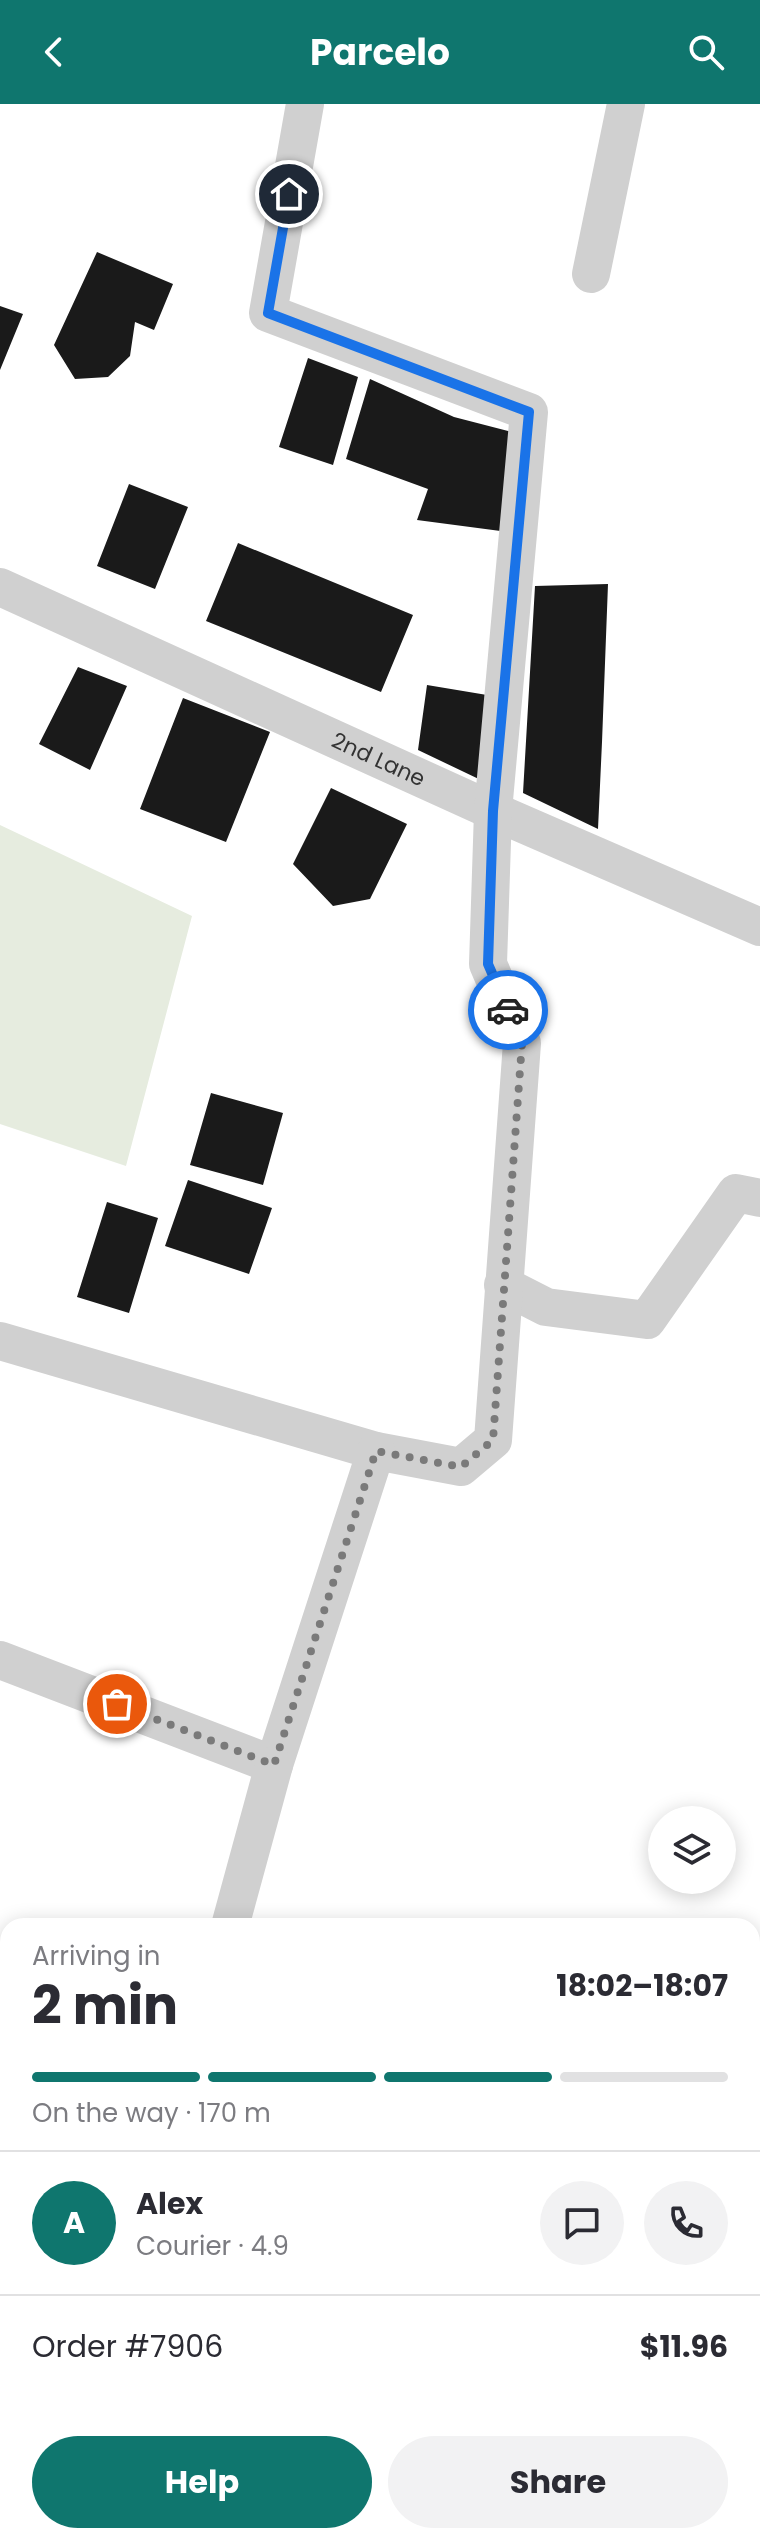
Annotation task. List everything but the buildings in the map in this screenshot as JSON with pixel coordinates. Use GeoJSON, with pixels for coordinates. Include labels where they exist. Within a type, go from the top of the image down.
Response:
{"type":"FeatureCollection","features":[{"type":"Feature","properties":{"kind":"street"},"geometry":{"type":"LineString","coordinates":[[0,1341],[376,1451],[461,1467],[493,1440],[522,1043],[488,964],[493,811],[529,412],[268,313],[305,104]]}},
{"type":"Feature","properties":{"kind":"street"},"geometry":{"type":"LineString","coordinates":[[591,274],[626,104]]}},
{"type":"Feature","properties":{"kind":"street","name":"2nd Lane"},"geometry":{"type":"LineString","coordinates":[[0,587],[493,811],[760,927]]}},
{"type":"Feature","properties":{"kind":"street"},"geometry":{"type":"LineString","coordinates":[[503,1285],[546,1307],[647,1320],[736,1193],[760,1198]]}},
{"type":"Feature","properties":{"kind":"street"},"geometry":{"type":"LineString","coordinates":[[232,1918],[274,1765],[376,1451]]}},
{"type":"Feature","properties":{"kind":"street"},"geometry":{"type":"LineString","coordinates":[[0,1660],[274,1765]]}},
{"type":"Feature","properties":{"kind":"shaded area"},"geometry":{"type":"Polygon","coordinates":[[[0,825],[192,916],[126,1166],[0,1124],[0,825]]]}},
{"type":"Feature","properties":{"kind":"way so far"},"geometry":{"type":"LineString","coordinates":[[117,1704],[274,1765],[376,1451],[461,1467],[493,1440],[522,1043],[508,1010]]}},
{"type":"Feature","properties":{"kind":"route"},"geometry":{"type":"LineString","coordinates":[[289,194],[268,313],[529,412],[493,811],[488,964],[508,1010]]}}]}
